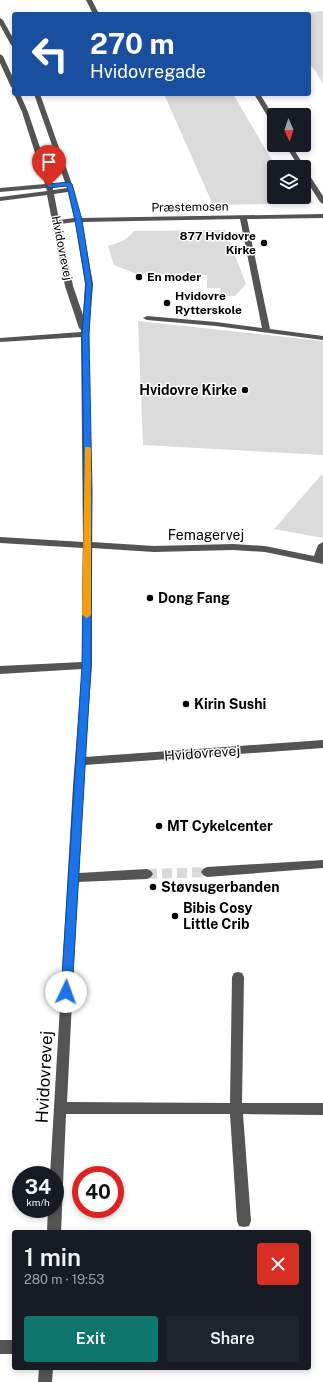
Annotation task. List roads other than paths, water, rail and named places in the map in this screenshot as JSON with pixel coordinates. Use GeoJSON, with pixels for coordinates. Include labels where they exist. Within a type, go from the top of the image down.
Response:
{"type":"FeatureCollection","features":[{"type":"Feature","properties":{"kind":"street"},"geometry":{"type":"LineString","coordinates":[[89,0],[95,12]]}},
{"type":"Feature","properties":{"kind":"street"},"geometry":{"type":"LineString","coordinates":[[0,20],[12,41]]}},
{"type":"Feature","properties":{"kind":"street"},"geometry":{"type":"LineString","coordinates":[[0,56],[12,83]]}},
{"type":"Feature","properties":{"kind":"street","name":"Hvidovrevej"},"geometry":{"type":"LineString","coordinates":[[18,96],[25,112],[50,189],[69,286],[85,334]]}},
{"type":"Feature","properties":{"kind":"street","name":"Hvidovrevej"},"geometry":{"type":"LineString","coordinates":[[38,96],[70,187],[78,220],[89,284],[85,334],[88,545],[87,665],[73,878],[57,1166]]}},
{"type":"Feature","properties":{"kind":"street"},"geometry":{"type":"LineString","coordinates":[[258,96],[267,110]]}},
{"type":"Feature","properties":{"kind":"street"},"geometry":{"type":"LineString","coordinates":[[311,182],[323,202]]}},
{"type":"Feature","properties":{"kind":"street"},"geometry":{"type":"LineString","coordinates":[[0,198],[70,187]]}},
{"type":"Feature","properties":{"kind":"street"},"geometry":{"type":"LineString","coordinates":[[0,190],[50,189]]}},
{"type":"Feature","properties":{"kind":"street","name":"Præstemosen"},"geometry":{"type":"LineString","coordinates":[[57,222],[78,220],[323,216]]}},
{"type":"Feature","properties":{"kind":"street"},"geometry":{"type":"LineString","coordinates":[[243,218],[268,331]]}},
{"type":"Feature","properties":{"kind":"street"},"geometry":{"type":"LineString","coordinates":[[147,318],[216,324],[323,338]]}},
{"type":"Feature","properties":{"kind":"street"},"geometry":{"type":"LineString","coordinates":[[0,340],[85,334]]}},
{"type":"Feature","properties":{"kind":"street","name":"Femagervej"},"geometry":{"type":"LineString","coordinates":[[0,540],[154,549],[233,547],[265,549],[321,560]]}},
{"type":"Feature","properties":{"kind":"street"},"geometry":{"type":"LineString","coordinates":[[321,560],[323,545]]}},
{"type":"Feature","properties":{"kind":"street"},"geometry":{"type":"LineString","coordinates":[[0,670],[87,665]]}},
{"type":"Feature","properties":{"kind":"street","name":"Hvidovrevej"},"geometry":{"type":"LineString","coordinates":[[81,761],[323,744]]}},
{"type":"Feature","properties":{"kind":"street"},"geometry":{"type":"LineString","coordinates":[[207,872],[323,864]]}},
{"type":"Feature","properties":{"kind":"street"},"geometry":{"type":"LineString","coordinates":[[73,878],[147,874]]}},
{"type":"Feature","properties":{"kind":"street"},"geometry":{"type":"LineString","coordinates":[[238,977],[236,1109],[244,1221]]}},
{"type":"Feature","properties":{"kind":"street"},"geometry":{"type":"LineString","coordinates":[[60,1108],[323,1109]]}},
{"type":"Feature","properties":{"kind":"street"},"geometry":{"type":"LineString","coordinates":[[54,1230],[55,1218]]}},
{"type":"Feature","properties":{"kind":"street"},"geometry":{"type":"LineString","coordinates":[[0,1347],[12,1346]]}},
{"type":"Feature","properties":{"kind":"street"},"geometry":{"type":"LineString","coordinates":[[45,1382],[46,1370]]}},
{"type":"Feature","properties":{"kind":"tunnel"},"geometry":{"type":"LineString","coordinates":[[147,874],[207,872]]}},
{"type":"Feature","properties":{"kind":"place","name":"877 Hvidovre Kirke"},"geometry":{"type":"Point","coordinates":[264,243]}},
{"type":"Feature","properties":{"kind":"place","name":"En moder"},"geometry":{"type":"Point","coordinates":[139,277]}},
{"type":"Feature","properties":{"kind":"place","name":"Hvidovre Rytterskole"},"geometry":{"type":"Point","coordinates":[167,303]}},
{"type":"Feature","properties":{"kind":"place","name":"Hvidovre Kirke"},"geometry":{"type":"Point","coordinates":[245,390]}},
{"type":"Feature","properties":{"kind":"place","name":"Dong Fang"},"geometry":{"type":"Point","coordinates":[150,598]}},
{"type":"Feature","properties":{"kind":"place","name":"Kirin Sushi"},"geometry":{"type":"Point","coordinates":[186,704]}},
{"type":"Feature","properties":{"kind":"place","name":"MT Cykelcenter"},"geometry":{"type":"Point","coordinates":[159,826]}},
{"type":"Feature","properties":{"kind":"place","name":"Støvsugerbanden"},"geometry":{"type":"Point","coordinates":[153,887]}},
{"type":"Feature","properties":{"kind":"place","name":"Bibis Cosy Little Crib"},"geometry":{"type":"Point","coordinates":[175,916]}}]}
